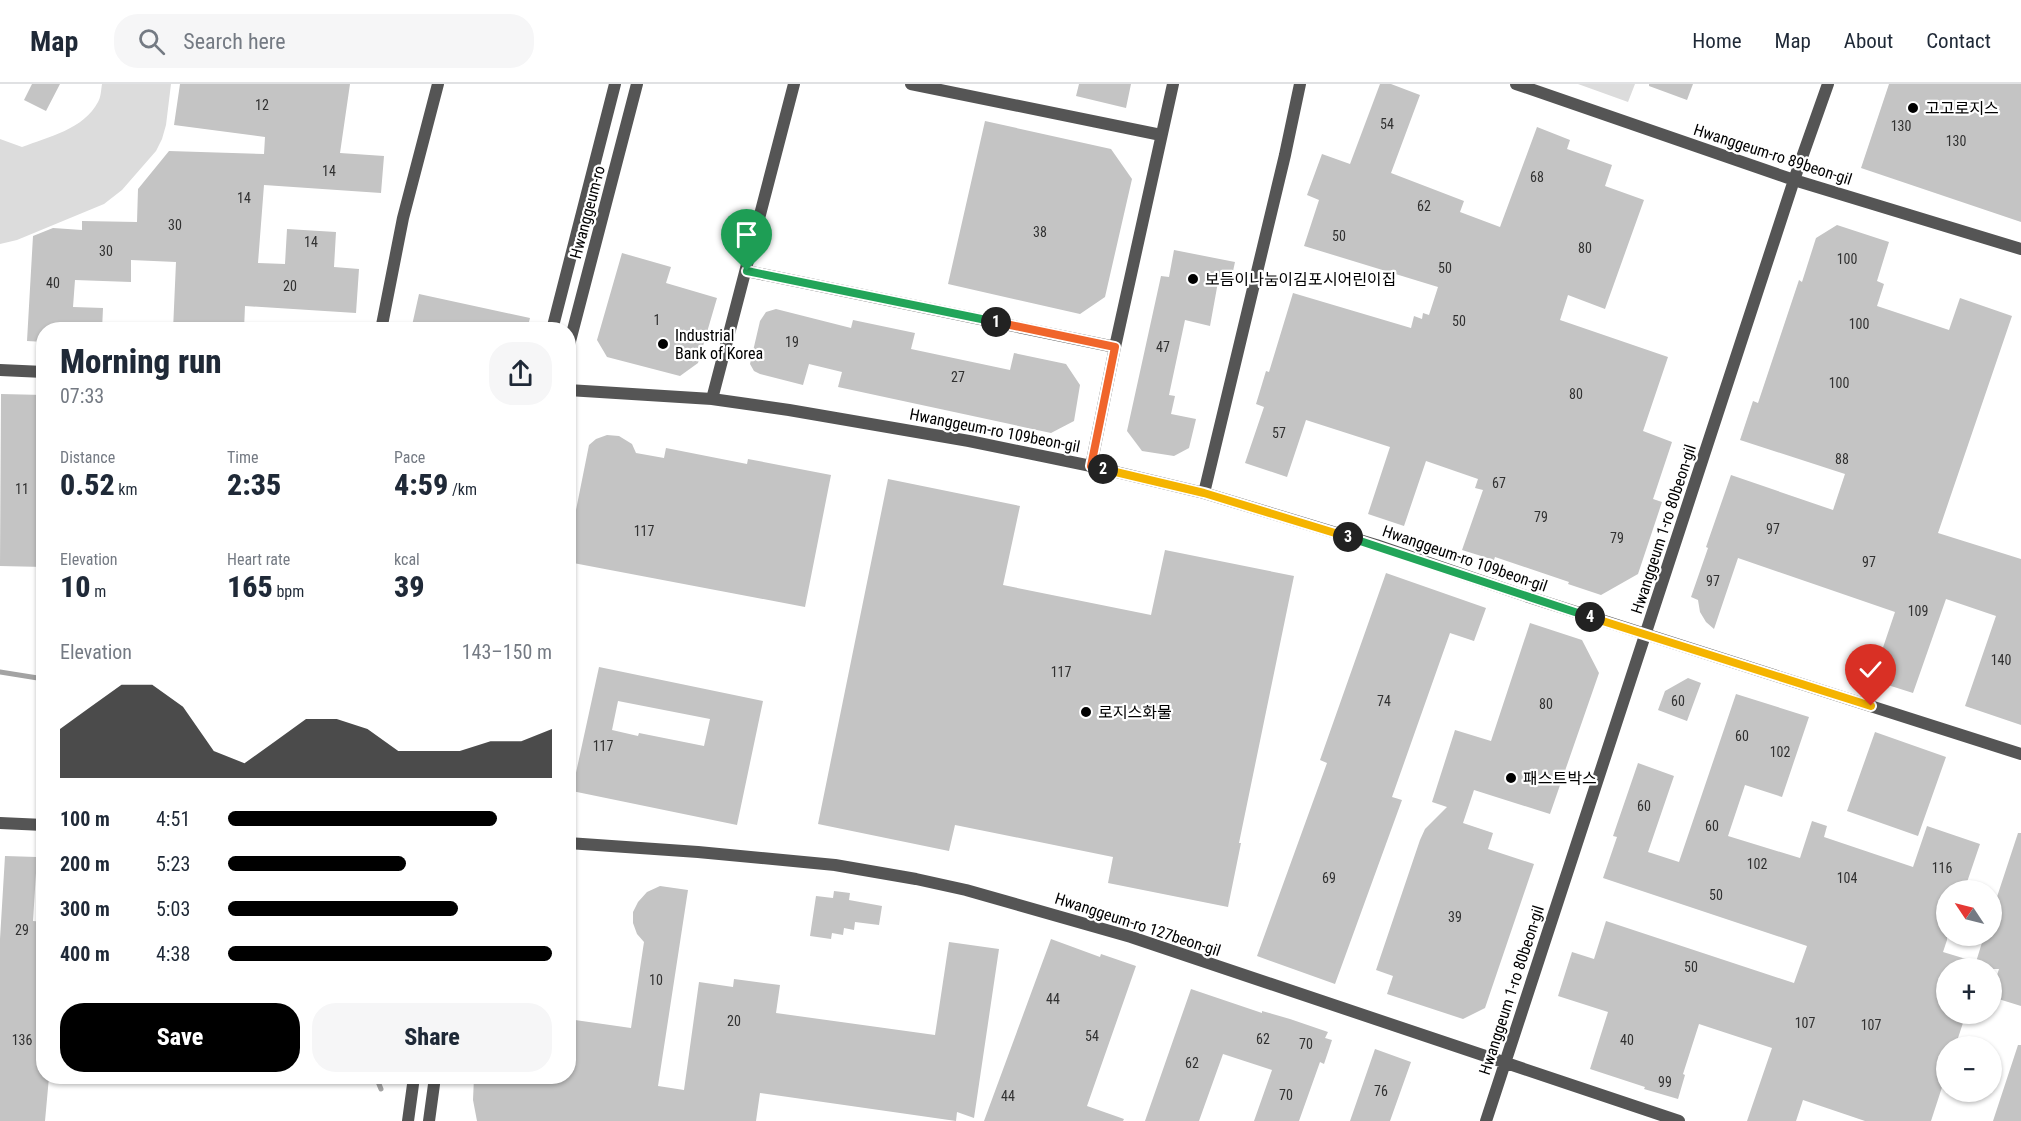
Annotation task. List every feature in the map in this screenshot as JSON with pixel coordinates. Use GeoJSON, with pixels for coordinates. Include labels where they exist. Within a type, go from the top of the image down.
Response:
{"type":"FeatureCollection","features":[{"type":"Feature","properties":{"kind":"street"},"geometry":{"type":"LineString","coordinates":[[383,322],[403,218],[438,84]]}},
{"type":"Feature","properties":{"kind":"street","name":"Hwanggeum-ro"},"geometry":{"type":"LineString","coordinates":[[554,322],[615,84]]}},
{"type":"Feature","properties":{"kind":"street","name":"Hwanggeum-ro"},"geometry":{"type":"LineString","coordinates":[[575,322],[637,84]]}},
{"type":"Feature","properties":{"kind":"street"},"geometry":{"type":"LineString","coordinates":[[712,399],[794,84]]}},
{"type":"Feature","properties":{"kind":"street"},"geometry":{"type":"LineString","coordinates":[[911,84],[1161,135]]}},
{"type":"Feature","properties":{"kind":"street"},"geometry":{"type":"LineString","coordinates":[[1091,466],[1173,84]]}},
{"type":"Feature","properties":{"kind":"street"},"geometry":{"type":"LineString","coordinates":[[1204,493],[1300,84]]}},
{"type":"Feature","properties":{"kind":"street","name":"Hwanggeum-ro 89beon-gil"},"geometry":{"type":"LineString","coordinates":[[1516,84],[1794,180],[2021,249]]}},
{"type":"Feature","properties":{"kind":"street","name":"Hwanggeum 1-ro 80beon-gil"},"geometry":{"type":"LineString","coordinates":[[1486,1121],[1794,180],[1828,84]]}},
{"type":"Feature","properties":{"kind":"street"},"geometry":{"type":"LineString","coordinates":[[747,271],[1115,347]]}},
{"type":"Feature","properties":{"kind":"street"},"geometry":{"type":"LineString","coordinates":[[0,370],[36,372]]}},
{"type":"Feature","properties":{"kind":"street","name":"Hwanggeum-ro 109beon-gil"},"geometry":{"type":"LineString","coordinates":[[576,390],[712,399],[947,437],[1091,466],[1204,493],[1376,545],[2021,754]]}},
{"type":"Feature","properties":{"kind":"street"},"geometry":{"type":"LineString","coordinates":[[0,823],[36,825]]}},
{"type":"Feature","properties":{"kind":"street","name":"Hwanggeum-ro 127beon-gil"},"geometry":{"type":"LineString","coordinates":[[576,844],[835,865],[966,890],[1131,937],[1505,1062],[1639,1115],[1679,1121]]}},
{"type":"Feature","properties":{"kind":"street"},"geometry":{"type":"LineString","coordinates":[[408,1121],[413,1084]]}},
{"type":"Feature","properties":{"kind":"street"},"geometry":{"type":"LineString","coordinates":[[429,1121],[434,1084]]}},
{"type":"Feature","properties":{"kind":"shaded area"},"geometry":{"type":"Polygon","coordinates":[[[102,84],[171,84],[166,125],[156,151],[122,190],[104,204],[17,240],[0,244],[0,139],[22,147],[64,131],[84,119],[92,111],[98,102],[102,84]]]}},
{"type":"Feature","properties":{"kind":"shaded area"},"geometry":{"type":"Polygon","coordinates":[[[1578,84],[1635,84],[1628,102],[1578,84]]]}},
{"type":"Feature","properties":{"kind":"building"},"geometry":{"type":"Polygon","coordinates":[[[32,84],[60,84],[46,111],[24,100],[32,84]]]}},
{"type":"Feature","properties":{"kind":"building"},"geometry":{"type":"Polygon","coordinates":[[[180,84],[350,84],[340,153],[384,156],[381,193],[264,185],[258,263],[285,264],[287,229],[336,232],[334,267],[359,269],[356,313],[245,306],[244,322],[173,322],[176,262],[131,260],[131,282],[75,280],[73,307],[103,308],[102,322],[36,322],[36,342],[27,341],[33,236],[53,228],[82,230],[82,221],[137,222],[138,189],[169,151],[264,154],[265,137],[174,125],[180,84]]]}},
{"type":"Feature","properties":{"kind":"building"},"geometry":{"type":"Polygon","coordinates":[[[1079,84],[1131,84],[1126,108],[1076,96],[1079,84]]]}},
{"type":"Feature","properties":{"kind":"building"},"geometry":{"type":"Polygon","coordinates":[[[1380,84],[1391,84],[1420,95],[1391,173],[1464,201],[1460,212],[1500,227],[1537,127],[1570,140],[1567,149],[1612,165],[1605,186],[1644,200],[1605,309],[1568,295],[1560,320],[1668,357],[1643,431],[1672,442],[1653,499],[1662,502],[1638,574],[1601,595],[1495,557],[1494,560],[1462,550],[1483,490],[1475,488],[1478,479],[1426,461],[1404,526],[1368,514],[1390,447],[1306,420],[1287,477],[1245,463],[1264,407],[1256,404],[1266,371],[1269,372],[1293,293],[1411,328],[1414,316],[1422,319],[1423,313],[1429,315],[1438,287],[1304,246],[1319,200],[1307,195],[1322,154],[1350,164],[1380,84]]]}},
{"type":"Feature","properties":{"kind":"building"},"geometry":{"type":"Polygon","coordinates":[[[1649,84],[1693,84],[1687,100],[1649,86],[1649,84]]]}},
{"type":"Feature","properties":{"kind":"building"},"geometry":{"type":"Polygon","coordinates":[[[1889,84],[2021,84],[2021,222],[1861,168],[1889,84]]]}},
{"type":"Feature","properties":{"kind":"building"},"geometry":{"type":"Polygon","coordinates":[[[985,121],[1111,149],[1132,179],[1105,297],[1080,314],[948,284],[985,121]]]}},
{"type":"Feature","properties":{"kind":"building"},"geometry":{"type":"Polygon","coordinates":[[[1837,225],[1889,242],[1877,281],[1884,284],[1877,306],[1949,330],[1960,298],[2012,316],[1938,533],[2021,559],[2021,725],[1965,706],[1996,616],[1946,599],[1913,693],[1872,680],[1895,612],[1738,558],[1714,629],[1700,612],[1698,600],[1691,597],[1731,475],[1833,510],[1845,474],[1740,440],[1753,401],[1758,403],[1799,280],[1802,282],[1816,238],[1837,225]]]}},
{"type":"Feature","properties":{"kind":"building"},"geometry":{"type":"Polygon","coordinates":[[[1174,250],[1235,262],[1230,285],[1218,282],[1210,326],[1185,320],[1169,395],[1175,396],[1171,414],[1196,419],[1189,448],[1174,456],[1142,451],[1127,431],[1161,276],[1169,277],[1174,250]]]}},
{"type":"Feature","properties":{"kind":"building"},"geometry":{"type":"Polygon","coordinates":[[[622,253],[671,267],[666,283],[717,298],[698,363],[680,376],[607,357],[597,340],[622,253]]]}},
{"type":"Feature","properties":{"kind":"building"},"geometry":{"type":"Polygon","coordinates":[[[419,294],[530,318],[529,322],[413,322],[419,294]]]}},
{"type":"Feature","properties":{"kind":"building"},"geometry":{"type":"Polygon","coordinates":[[[776,309],[851,328],[853,320],[915,333],[911,349],[1010,370],[1014,353],[1066,364],[1080,385],[1074,421],[1051,433],[838,387],[842,372],[809,364],[803,385],[760,374],[754,371],[750,364],[760,321],[766,312],[776,309]]]}},
{"type":"Feature","properties":{"kind":"building"},"geometry":{"type":"Polygon","coordinates":[[[1,394],[36,395],[36,567],[0,566],[1,394]]]}},
{"type":"Feature","properties":{"kind":"building"},"geometry":{"type":"Polygon","coordinates":[[[607,435],[619,436],[632,444],[636,453],[664,458],[666,448],[747,464],[748,459],[831,475],[805,607],[576,564],[576,510],[589,445],[596,439],[607,435]]]}},
{"type":"Feature","properties":{"kind":"building"},"geometry":{"type":"Polygon","coordinates":[[[888,479],[1020,506],[1003,585],[1151,615],[1165,550],[1294,576],[1228,907],[1108,883],[1113,857],[955,825],[949,851],[818,824],[888,479]]]}},
{"type":"Feature","properties":{"kind":"building"},"geometry":{"type":"Polygon","coordinates":[[[1386,573],[1486,608],[1474,641],[1450,633],[1392,797],[1402,800],[1335,984],[1257,956],[1327,763],[1320,760],[1386,573]]]}},
{"type":"Feature","properties":{"kind":"building"},"geometry":{"type":"Polygon","coordinates":[[[1530,623],[1582,640],[1599,673],[1550,814],[1474,790],[1463,823],[1493,833],[1488,849],[1534,864],[1485,1008],[1463,1019],[1387,994],[1393,976],[1376,970],[1420,840],[1425,829],[1447,807],[1432,802],[1455,730],[1491,741],[1530,623]]]}},
{"type":"Feature","properties":{"kind":"building"},"geometry":{"type":"Polygon","coordinates":[[[599,667],[763,701],[737,825],[576,792],[576,773],[599,667]],[[618,701],[612,730],[704,746],[710,719],[618,701]]]}},
{"type":"Feature","properties":{"kind":"building"},"geometry":{"type":"Polygon","coordinates":[[[1688,678],[1701,683],[1687,721],[1658,710],[1665,691],[1688,678]]]}},
{"type":"Feature","properties":{"kind":"building"},"geometry":{"type":"Polygon","coordinates":[[[1736,694],[1809,717],[1782,797],[1745,785],[1728,836],[1800,858],[1812,821],[1827,826],[1824,837],[1913,867],[1927,826],[1980,844],[1968,880],[1936,880],[1936,946],[1945,946],[1943,952],[1963,958],[1936,958],[1936,1024],[1963,1024],[1959,1036],[1936,1036],[1937,1102],[1931,1121],[1865,1121],[1803,1100],[1796,1121],[1747,1121],[1772,1048],[1699,1024],[1683,1074],[1685,1075],[1678,1099],[1590,1069],[1608,1012],[1558,996],[1572,952],[1594,959],[1606,921],[1794,983],[1807,946],[1603,878],[1617,837],[1613,836],[1638,763],[1674,776],[1648,852],[1679,862],[1736,694]]]}},
{"type":"Feature","properties":{"kind":"building"},"geometry":{"type":"Polygon","coordinates":[[[1875,732],[1946,757],[1918,836],[1847,811],[1875,732]]]}},
{"type":"Feature","properties":{"kind":"building"},"geometry":{"type":"Polygon","coordinates":[[[2018,833],[2021,833],[2021,1006],[2002,1000],[2002,958],[1977,958],[1981,946],[2002,946],[2002,882],[2018,833]]]}},
{"type":"Feature","properties":{"kind":"building"},"geometry":{"type":"Polygon","coordinates":[[[5,856],[36,857],[33,921],[36,921],[36,1084],[48,1084],[45,1121],[0,1121],[0,939],[5,856]]]}},
{"type":"Feature","properties":{"kind":"building"},"geometry":{"type":"Polygon","coordinates":[[[660,886],[688,890],[658,1086],[684,1090],[699,982],[733,987],[734,979],[780,985],[776,1013],[935,1035],[949,942],[999,949],[974,1118],[957,1112],[956,1121],[760,1093],[756,1121],[477,1121],[473,1100],[474,1084],[576,1084],[576,1020],[631,1028],[644,942],[637,934],[633,923],[633,912],[647,892],[660,886]]]}},
{"type":"Feature","properties":{"kind":"building"},"geometry":{"type":"Polygon","coordinates":[[[834,891],[850,893],[849,900],[882,906],[879,925],[855,922],[854,930],[844,928],[843,935],[832,933],[831,939],[810,936],[816,896],[833,898],[834,891]]]}},
{"type":"Feature","properties":{"kind":"building"},"geometry":{"type":"Polygon","coordinates":[[[1051,939],[1100,957],[1101,954],[1136,966],[1087,1106],[1124,1119],[1123,1121],[984,1121],[1051,939]]]}},
{"type":"Feature","properties":{"kind":"building"},"geometry":{"type":"Polygon","coordinates":[[[1191,989],[1328,1032],[1325,1038],[1332,1040],[1324,1064],[1320,1062],[1299,1121],[1254,1121],[1272,1070],[1223,1054],[1199,1121],[1145,1121],[1191,989]]]}},
{"type":"Feature","properties":{"kind":"building"},"geometry":{"type":"Polygon","coordinates":[[[2018,1045],[2021,1045],[2021,1121],[1993,1121],[1999,1102],[2002,1102],[2002,1094],[2018,1045]]]}},
{"type":"Feature","properties":{"kind":"building"},"geometry":{"type":"Polygon","coordinates":[[[1375,1049],[1411,1062],[1390,1121],[1350,1121],[1375,1049]]]}},
{"type":"Feature","properties":{"kind":"waterway"},"geometry":{"type":"LineString","coordinates":[[0,672],[36,678]]}},
{"type":"Feature","properties":{"kind":"waterway"},"geometry":{"type":"LineString","coordinates":[[379,1084],[381,1089]]}},
{"type":"Feature","properties":{"kind":"place","name":"고고로지스"},"geometry":{"type":"Point","coordinates":[1913,108]}},
{"type":"Feature","properties":{"kind":"place","name":"보듬이나눔이김포시어린이집"},"geometry":{"type":"Point","coordinates":[1193,279]}},
{"type":"Feature","properties":{"kind":"place","name":"Industrial Bank of Korea"},"geometry":{"type":"Point","coordinates":[663,344]}},
{"type":"Feature","properties":{"kind":"place","name":"로지스화물"},"geometry":{"type":"Point","coordinates":[1086,712]}},
{"type":"Feature","properties":{"kind":"place","name":"패스트박스"},"geometry":{"type":"Point","coordinates":[1511,778]}},
{"type":"Feature","properties":{"kind":"route"},"geometry":{"type":"LineString","coordinates":[[747,271],[1115,347],[1091,466],[1240,503],[1871,706]]}}]}
